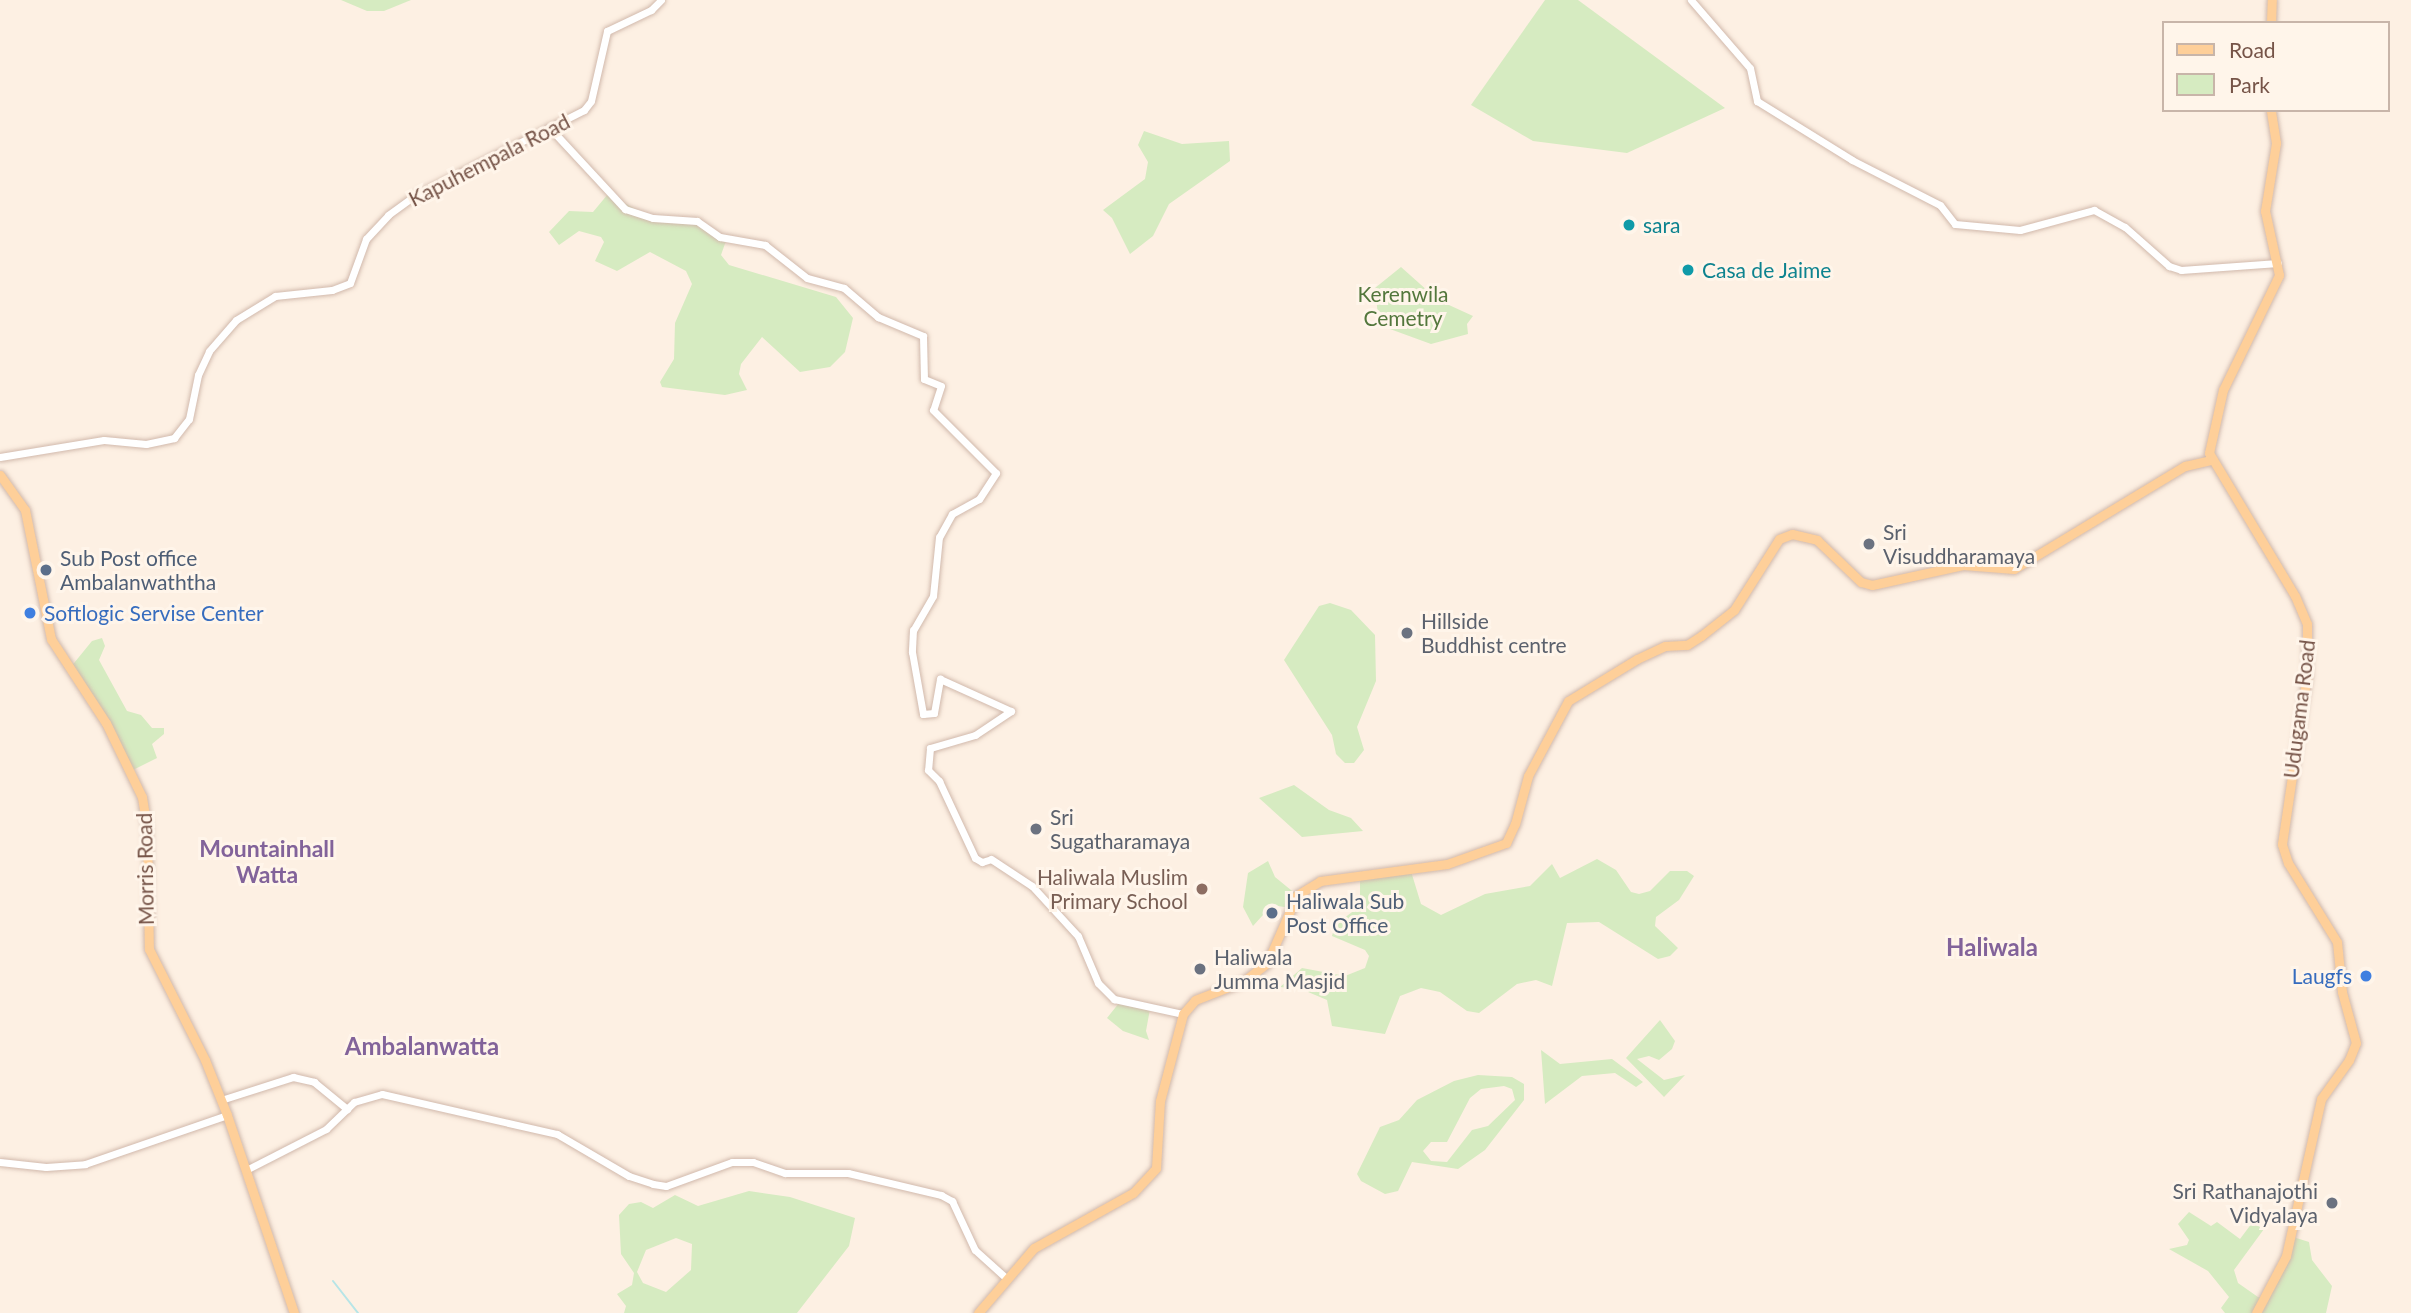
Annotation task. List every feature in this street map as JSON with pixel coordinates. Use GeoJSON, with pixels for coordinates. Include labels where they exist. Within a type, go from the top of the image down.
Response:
{"type":"FeatureCollection","features":[{"type":"Feature","properties":{"kind":"main road"},"geometry":{"type":"LineString","coordinates":[[2271,21],[2272,0]]}},
{"type":"Feature","properties":{"kind":"main road"},"geometry":{"type":"LineString","coordinates":[[978,1313],[1034,1248],[1133,1193],[1156,1168],[1160,1101],[1183,1014],[1195,1000],[1244,981],[1267,963],[1297,895],[1320,880],[1447,864],[1506,843],[1516,824],[1528,776],[1568,701],[1637,659],[1665,646],[1687,645],[1734,611],[1764,557],[1779,540],[1793,534],[1817,540],[1861,582],[1872,585],[1963,565],[2014,569],[2060,545],[2096,517],[2185,466],[2211,460],[2223,390],[2271,299],[2279,275],[2265,211],[2276,143],[2271,112]]}},
{"type":"Feature","properties":{"kind":"main road","name":"Udugama Road"},"geometry":{"type":"LineString","coordinates":[[2211,460],[2295,596],[2307,624],[2306,675],[2282,844],[2288,863],[2337,942],[2342,992],[2356,1043],[2350,1060],[2321,1099],[2286,1256],[2256,1313]]}},
{"type":"Feature","properties":{"kind":"main road","name":"Morris Road"},"geometry":{"type":"LineString","coordinates":[[0,475],[25,510],[48,634],[106,723],[142,797],[147,828],[147,941],[227,1115],[294,1313]]}},
{"type":"Feature","properties":{"kind":"street","name":"Kapuhempala Road"},"geometry":{"type":"LineString","coordinates":[[0,457],[104,440],[146,444],[174,438],[189,419],[198,375],[209,351],[252,307],[275,296],[332,290],[350,283],[366,239],[387,215],[416,195],[549,127],[569,120],[591,101],[607,32],[651,10],[661,0]]}},
{"type":"Feature","properties":{"kind":"street"},"geometry":{"type":"LineString","coordinates":[[1691,0],[1750,68],[1757,101],[1852,160],[1940,205],[1955,223],[2020,230],[2094,210],[2125,227],[2169,266],[2181,270],[2278,262]]}},
{"type":"Feature","properties":{"kind":"street"},"geometry":{"type":"LineString","coordinates":[[549,127],[625,209],[653,218],[697,220],[720,237],[765,245],[807,278],[844,288],[878,317],[923,336],[924,379],[941,386],[933,410],[996,473],[979,499],[952,514],[939,537],[933,596],[913,629],[917,687],[923,714],[934,713],[940,679],[1011,712],[975,736],[930,748],[928,771],[939,780],[975,858],[982,862],[991,859],[1032,886],[1078,936],[1098,983],[1114,999],[1183,1014]]}},
{"type":"Feature","properties":{"kind":"street"},"geometry":{"type":"LineString","coordinates":[[221,1100],[293,1077],[314,1082],[347,1109]]}},
{"type":"Feature","properties":{"kind":"street"},"geometry":{"type":"LineString","coordinates":[[246,1170],[326,1129],[347,1109],[370,1094],[382,1094],[557,1134],[629,1176],[653,1184],[666,1185],[732,1163],[753,1162],[785,1173],[848,1173],[941,1195],[952,1200],[975,1250],[1006,1278]]}},
{"type":"Feature","properties":{"kind":"street"},"geometry":{"type":"LineString","coordinates":[[0,1162],[46,1167],[85,1164],[227,1115]]}},
{"type":"Feature","properties":{"kind":"green space"},"geometry":{"type":"Polygon","coordinates":[[[341,0],[411,0],[384,11],[367,11],[341,0]]]}},
{"type":"Feature","properties":{"kind":"green space"},"geometry":{"type":"Polygon","coordinates":[[[1545,0],[1578,0],[1725,108],[1627,153],[1533,141],[1471,105],[1545,0]]]}},
{"type":"Feature","properties":{"kind":"green space"},"geometry":{"type":"Polygon","coordinates":[[[1144,131],[1182,144],[1229,141],[1230,161],[1169,204],[1153,236],[1130,254],[1112,218],[1103,210],[1145,179],[1148,162],[1138,145],[1144,131]]]}},
{"type":"Feature","properties":{"kind":"green space"},"geometry":{"type":"Polygon","coordinates":[[[608,194],[652,218],[697,221],[727,238],[721,255],[729,265],[836,297],[853,318],[845,352],[830,367],[800,372],[762,337],[741,364],[739,374],[747,390],[725,395],[662,387],[660,382],[674,359],[675,323],[692,284],[686,271],[650,252],[617,271],[595,261],[604,242],[601,237],[579,231],[559,245],[549,232],[569,211],[593,212],[608,194]]]}},
{"type":"Feature","properties":{"kind":"green space","name":"Kerenwila Cemetry"},"geometry":{"type":"Polygon","coordinates":[[[1401,267],[1438,300],[1473,316],[1467,324],[1468,334],[1431,344],[1379,325],[1375,288],[1401,267]]]}},
{"type":"Feature","properties":{"kind":"green space"},"geometry":{"type":"Polygon","coordinates":[[[1330,603],[1351,610],[1375,635],[1376,681],[1357,727],[1364,750],[1354,763],[1345,763],[1336,754],[1332,735],[1284,660],[1319,606],[1330,603]]]}},
{"type":"Feature","properties":{"kind":"green space"},"geometry":{"type":"Polygon","coordinates":[[[102,638],[105,646],[99,660],[127,711],[141,715],[152,728],[164,728],[164,734],[152,744],[157,758],[131,771],[70,668],[92,641],[102,638]]]}},
{"type":"Feature","properties":{"kind":"green space"},"geometry":{"type":"Polygon","coordinates":[[[1294,785],[1329,810],[1351,818],[1363,831],[1302,837],[1259,798],[1294,785]]]}},
{"type":"Feature","properties":{"kind":"green space"},"geometry":{"type":"Polygon","coordinates":[[[1597,859],[1616,870],[1631,892],[1639,894],[1650,891],[1670,871],[1687,871],[1694,876],[1679,900],[1656,917],[1655,926],[1678,948],[1670,956],[1658,959],[1599,922],[1567,923],[1552,986],[1536,980],[1517,984],[1479,1013],[1467,1011],[1440,992],[1421,988],[1400,996],[1385,1034],[1332,1026],[1327,1000],[1301,989],[1280,987],[1302,968],[1345,976],[1365,968],[1369,956],[1365,950],[1332,936],[1335,925],[1360,906],[1360,873],[1410,868],[1421,904],[1441,915],[1485,894],[1530,886],[1552,864],[1560,878],[1597,859]]]}},
{"type":"Feature","properties":{"kind":"green space"},"geometry":{"type":"Polygon","coordinates":[[[1268,861],[1275,877],[1297,895],[1290,908],[1272,905],[1253,926],[1243,907],[1248,873],[1268,861]]]}},
{"type":"Feature","properties":{"kind":"green space"},"geometry":{"type":"Polygon","coordinates":[[[1119,1003],[1150,1009],[1146,1031],[1149,1040],[1123,1031],[1107,1018],[1119,1003]]]}},
{"type":"Feature","properties":{"kind":"green space"},"geometry":{"type":"Polygon","coordinates":[[[1660,1020],[1675,1041],[1672,1049],[1659,1060],[1649,1056],[1637,1059],[1664,1080],[1685,1075],[1664,1097],[1626,1058],[1660,1020]]]}},
{"type":"Feature","properties":{"kind":"green space"},"geometry":{"type":"Polygon","coordinates":[[[1541,1050],[1560,1064],[1612,1059],[1643,1082],[1636,1087],[1615,1073],[1582,1076],[1545,1104],[1541,1050]]]}},
{"type":"Feature","properties":{"kind":"green space"},"geometry":{"type":"Polygon","coordinates":[[[1478,1075],[1512,1077],[1524,1084],[1524,1100],[1485,1150],[1458,1169],[1412,1162],[1398,1191],[1385,1194],[1361,1181],[1357,1174],[1380,1127],[1399,1120],[1417,1100],[1454,1081],[1478,1075]],[[1504,1086],[1481,1089],[1470,1098],[1447,1142],[1431,1142],[1423,1151],[1431,1161],[1447,1162],[1472,1130],[1488,1126],[1515,1100],[1512,1089],[1504,1086]]]}},
{"type":"Feature","properties":{"kind":"green space"},"geometry":{"type":"Polygon","coordinates":[[[749,1191],[790,1197],[855,1218],[849,1246],[797,1313],[624,1313],[626,1306],[617,1294],[632,1285],[634,1273],[621,1254],[619,1215],[629,1204],[641,1202],[653,1208],[675,1195],[698,1206],[749,1191]],[[676,1238],[646,1250],[637,1272],[643,1283],[666,1292],[691,1270],[692,1244],[676,1238]]]}},
{"type":"Feature","properties":{"kind":"green space"},"geometry":{"type":"Polygon","coordinates":[[[2189,1212],[2211,1226],[2217,1222],[2240,1239],[2252,1223],[2264,1229],[2234,1270],[2238,1283],[2258,1297],[2266,1299],[2290,1236],[2309,1242],[2312,1260],[2332,1286],[2326,1313],[2225,1313],[2221,1308],[2229,1297],[2208,1271],[2169,1249],[2187,1245],[2189,1240],[2178,1224],[2189,1212]]]}},
{"type":"Feature","properties":{"kind":"waterway"},"geometry":{"type":"LineString","coordinates":[[333,1281],[358,1313]]}},
{"type":"Feature","properties":{"kind":"place","name":"sara"},"geometry":{"type":"Point","coordinates":[1629,225]}},
{"type":"Feature","properties":{"kind":"place","name":"Casa de Jaime"},"geometry":{"type":"Point","coordinates":[1688,270]}},
{"type":"Feature","properties":{"kind":"place","name":"Sri Visuddharamaya"},"geometry":{"type":"Point","coordinates":[1869,544]}},
{"type":"Feature","properties":{"kind":"place","name":"Sub Post office Ambalanwaththa"},"geometry":{"type":"Point","coordinates":[46,570]}},
{"type":"Feature","properties":{"kind":"place","name":"Softlogic Servise Center"},"geometry":{"type":"Point","coordinates":[30,613]}},
{"type":"Feature","properties":{"kind":"place","name":"Hillside Buddhist centre"},"geometry":{"type":"Point","coordinates":[1407,633]}},
{"type":"Feature","properties":{"kind":"place","name":"Sri Sugatharamaya"},"geometry":{"type":"Point","coordinates":[1036,829]}},
{"type":"Feature","properties":{"kind":"place","name":"Haliwala Muslim Primary School"},"geometry":{"type":"Point","coordinates":[1202,889]}},
{"type":"Feature","properties":{"kind":"place","name":"Haliwala Sub Post Office"},"geometry":{"type":"Point","coordinates":[1272,913]}},
{"type":"Feature","properties":{"kind":"place","name":"Haliwala Jumma Masjid"},"geometry":{"type":"Point","coordinates":[1200,969]}},
{"type":"Feature","properties":{"kind":"place","name":"Laugfs"},"geometry":{"type":"Point","coordinates":[2366,976]}},
{"type":"Feature","properties":{"kind":"place","name":"Sri Rathanajothi Vidyalaya"},"geometry":{"type":"Point","coordinates":[2332,1203]}},
{"type":"Feature","properties":{"kind":"district","name":"Mountainhall Watta"},"geometry":{"type":"Point","coordinates":[267,861]}},
{"type":"Feature","properties":{"kind":"district","name":"Haliwala"},"geometry":{"type":"Point","coordinates":[1992,947]}},
{"type":"Feature","properties":{"kind":"district","name":"Ambalanwatta"},"geometry":{"type":"Point","coordinates":[422,1046]}}]}
